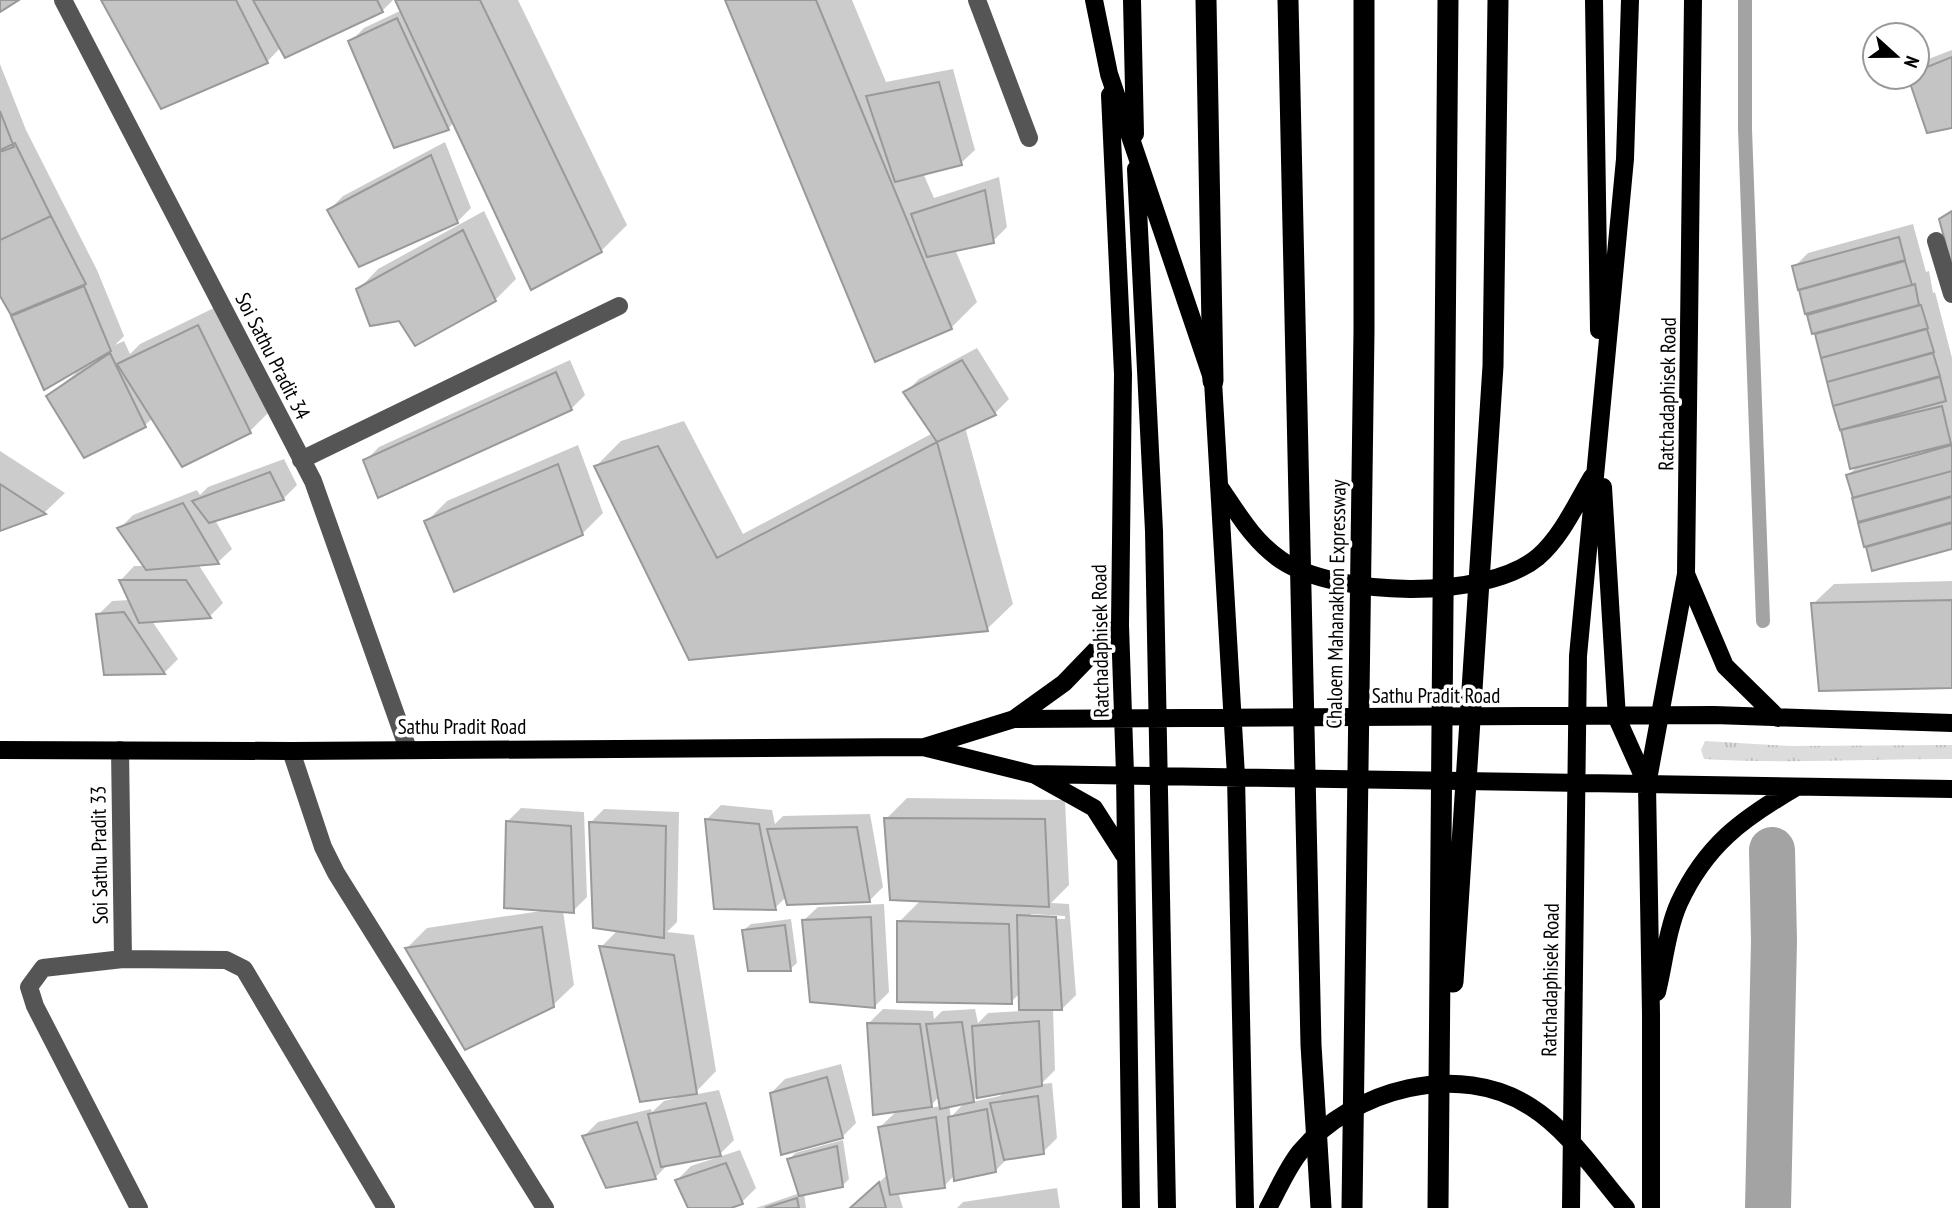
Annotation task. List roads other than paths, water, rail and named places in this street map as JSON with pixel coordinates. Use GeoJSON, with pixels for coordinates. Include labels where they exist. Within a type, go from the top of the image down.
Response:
{"type":"FeatureCollection","features":[{"type":"Feature","properties":{"kind":"highway"},"geometry":{"type":"LineString","coordinates":[[1206,0],[1213,381]]}},
{"type":"Feature","properties":{"kind":"highway"},"geometry":{"type":"LineString","coordinates":[[1288,0],[1311,1045],[1321,1208]]}},
{"type":"Feature","properties":{"kind":"highway","name":"Chaloem Mahanakhon Expressway"},"geometry":{"type":"LineString","coordinates":[[1352,1208],[1364,331],[1364,0]]}},
{"type":"Feature","properties":{"kind":"highway"},"geometry":{"type":"LineString","coordinates":[[1438,1201],[1448,0]]}},
{"type":"Feature","properties":{"kind":"highway"},"geometry":{"type":"LineString","coordinates":[[1438,1201],[1493,366],[1498,0]]}},
{"type":"Feature","properties":{"kind":"main road","name":"Ratchadaphisek Road"},"geometry":{"type":"LineString","coordinates":[[1094,0],[1109,74],[1213,381],[1236,776],[1245,1208]]}},
{"type":"Feature","properties":{"kind":"main road"},"geometry":{"type":"LineString","coordinates":[[1132,0],[1138,227],[1154,531],[1167,1208]]}},
{"type":"Feature","properties":{"kind":"main road","name":"Ratchadaphisek Road"},"geometry":{"type":"LineString","coordinates":[[1594,0],[1601,462],[1617,718],[1647,785]]}},
{"type":"Feature","properties":{"kind":"main road","name":"Ratchadaphisek Road"},"geometry":{"type":"LineString","coordinates":[[1571,1208],[1578,656],[1625,159],[1630,0]]}},
{"type":"Feature","properties":{"kind":"main road"},"geometry":{"type":"LineString","coordinates":[[1685,0],[1693,20]]}},
{"type":"Feature","properties":{"kind":"main road","name":"Ratchadaphisek Road"},"geometry":{"type":"LineString","coordinates":[[1651,1208],[1647,785],[1686,574],[1693,0]]}},
{"type":"Feature","properties":{"kind":"main road","name":"Ratchadaphisek Road"},"geometry":{"type":"LineString","coordinates":[[1109,74],[1123,374],[1120,625],[1124,718],[1131,1208]]}},
{"type":"Feature","properties":{"kind":"main road"},"geometry":{"type":"LineString","coordinates":[[1219,485],[1256,539],[1281,560],[1312,576],[1361,587],[1449,586],[1515,570],[1537,558],[1557,537],[1601,462]]}},
{"type":"Feature","properties":{"kind":"main road"},"geometry":{"type":"LineString","coordinates":[[1686,574],[1725,666],[1778,718]]}},
{"type":"Feature","properties":{"kind":"main road"},"geometry":{"type":"LineString","coordinates":[[1014,719],[1064,683],[1120,625]]}},
{"type":"Feature","properties":{"kind":"main road","name":"Sathu Pradit Road"},"geometry":{"type":"LineString","coordinates":[[923,747],[1014,719],[1660,717],[1952,723]]}},
{"type":"Feature","properties":{"kind":"main road","name":"Sathu Pradit Road"},"geometry":{"type":"LineString","coordinates":[[0,750],[923,747],[1032,774],[1952,789]]}},
{"type":"Feature","properties":{"kind":"main road"},"geometry":{"type":"LineString","coordinates":[[1032,774],[1094,808],[1111,831],[1125,858]]}},
{"type":"Feature","properties":{"kind":"main road"},"geometry":{"type":"LineString","coordinates":[[1651,1014],[1679,904],[1713,848],[1745,817],[1795,788]]}},
{"type":"Feature","properties":{"kind":"main road"},"geometry":{"type":"LineString","coordinates":[[1268,1208],[1300,1153],[1340,1117],[1384,1093],[1440,1082],[1499,1092],[1531,1107],[1559,1130],[1626,1208]]}},
{"type":"Feature","properties":{"kind":"street","name":"Soi Sathu Pradit 34"},"geometry":{"type":"LineString","coordinates":[[63,0],[313,481],[408,749]]}},
{"type":"Feature","properties":{"kind":"street"},"geometry":{"type":"LineString","coordinates":[[977,0],[1029,138]]}},
{"type":"Feature","properties":{"kind":"street"},"geometry":{"type":"LineString","coordinates":[[1936,241],[1952,294]]}},
{"type":"Feature","properties":{"kind":"street"},"geometry":{"type":"LineString","coordinates":[[301,460],[618,306]]}},
{"type":"Feature","properties":{"kind":"street","name":"Soi Sathu Pradit 33"},"geometry":{"type":"LineString","coordinates":[[120,750],[123,959]]}},
{"type":"Feature","properties":{"kind":"street"},"geometry":{"type":"LineString","coordinates":[[292,751],[323,847],[336,873],[545,1208]]}},
{"type":"Feature","properties":{"kind":"street"},"geometry":{"type":"LineString","coordinates":[[139,1208],[35,1006],[29,987],[43,968],[123,959],[226,960],[244,970],[386,1208]]}},
{"type":"Feature","properties":{"kind":"waterway"},"geometry":{"type":"LineString","coordinates":[[1745,0],[1745,129],[1763,621]]}},
{"type":"Feature","properties":{"kind":"waterway"},"geometry":{"type":"LineString","coordinates":[[1768,1208],[1774,941],[1772,850]]}}]}
